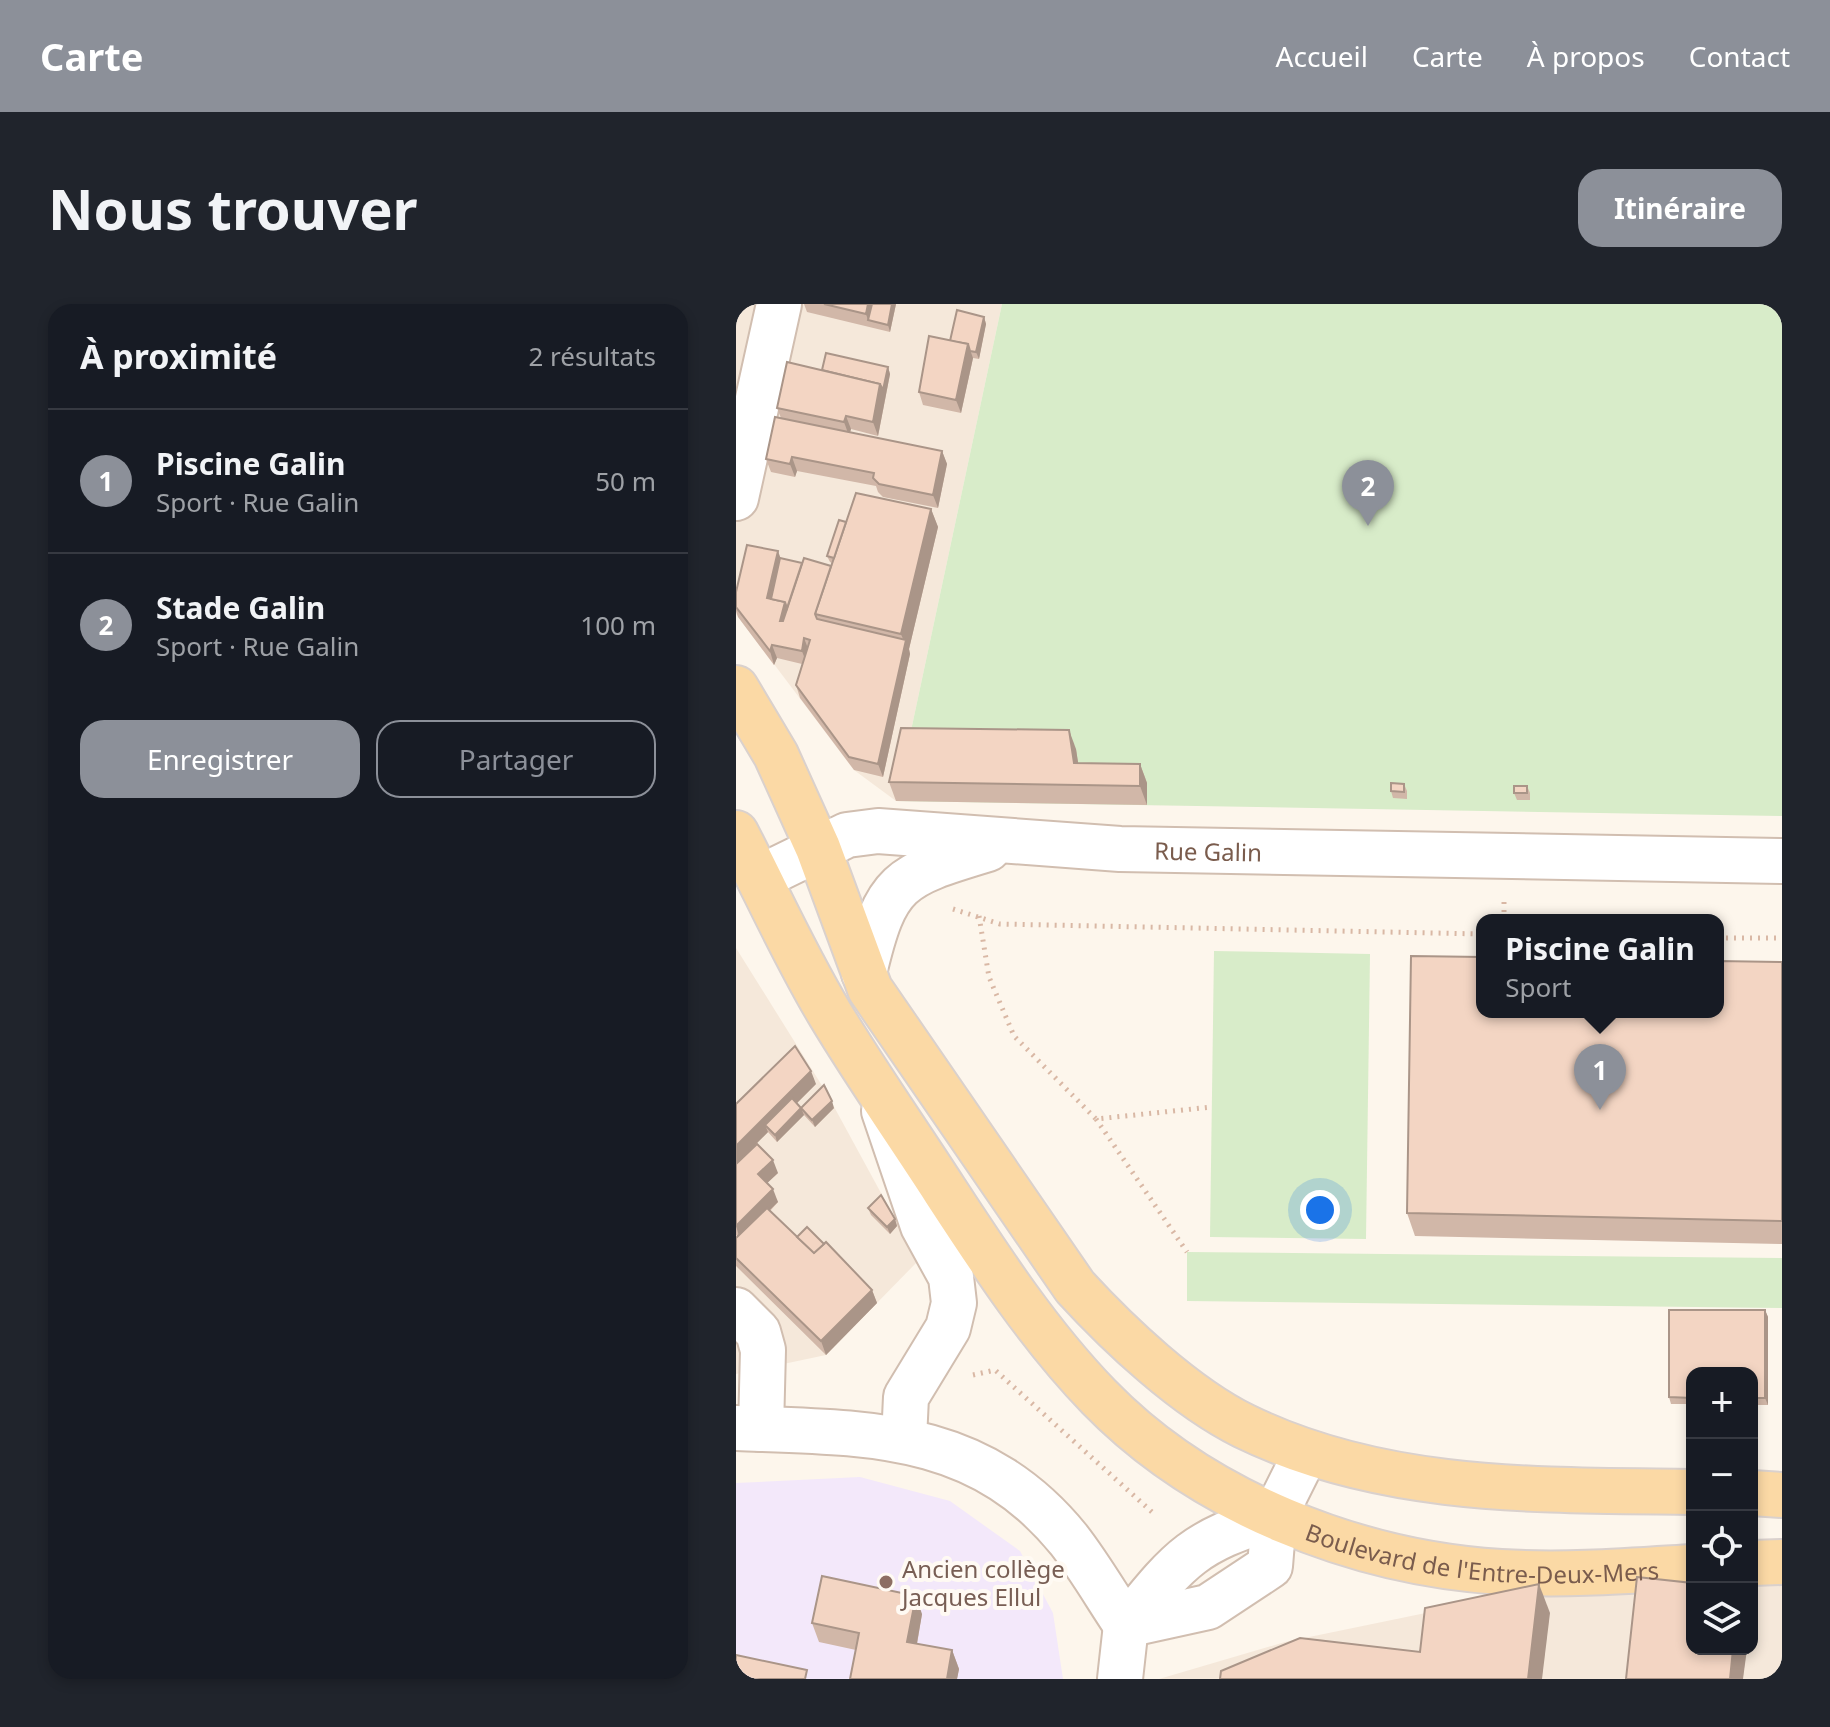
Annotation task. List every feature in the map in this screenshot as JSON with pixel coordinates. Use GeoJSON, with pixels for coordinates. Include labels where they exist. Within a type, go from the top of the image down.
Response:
{"type":"FeatureCollection","features":[{"type":"Feature","properties":{"kind":"main road"},"geometry":{"type":"LineString","coordinates":[[736,688],[776,755],[818,848],[864,973],[881,1005],[1075,1287],[1149,1358],[1241,1425],[1306,1453],[1410,1479],[1561,1490],[1686,1492]]}},
{"type":"Feature","properties":{"kind":"main road"},"geometry":{"type":"LineString","coordinates":[[736,833],[759,878]]}},
{"type":"Feature","properties":{"kind":"main road","name":"Boulevard de l'Entre-Deux-Mers"},"geometry":{"type":"LineString","coordinates":[[759,878],[829,1012],[991,1262],[1044,1334],[1100,1398],[1190,1473],[1274,1517],[1408,1558],[1498,1572],[1576,1574],[1686,1567]]}},
{"type":"Feature","properties":{"kind":"main road"},"geometry":{"type":"LineString","coordinates":[[1758,1493],[1782,1495]]}},
{"type":"Feature","properties":{"kind":"main road"},"geometry":{"type":"LineString","coordinates":[[1758,1563],[1782,1562]]}},
{"type":"Feature","properties":{"kind":"street"},"geometry":{"type":"LineString","coordinates":[[736,498],[779,304]]}},
{"type":"Feature","properties":{"kind":"street","name":"Rue Galin"},"geometry":{"type":"LineString","coordinates":[[759,878],[847,835],[878,831],[1120,849],[1782,861]]}},
{"type":"Feature","properties":{"kind":"street"},"geometry":{"type":"LineString","coordinates":[[864,973],[873,935],[895,887],[929,867],[1016,840]]}},
{"type":"Feature","properties":{"kind":"street"},"geometry":{"type":"LineString","coordinates":[[874,1082],[923,1226],[951,1277],[954,1303],[948,1328],[906,1397],[904,1439]]}},
{"type":"Feature","properties":{"kind":"street"},"geometry":{"type":"LineString","coordinates":[[736,1310],[758,1332],[763,1350],[748,1429],[904,1439],[942,1448],[1026,1495],[1074,1547],[1126,1625],[1120,1679]]}},
{"type":"Feature","properties":{"kind":"street"},"geometry":{"type":"LineString","coordinates":[[1126,1625],[1208,1607],[1270,1566],[1274,1517],[1306,1453]]}},
{"type":"Feature","properties":{"kind":"street"},"geometry":{"type":"LineString","coordinates":[[1758,1490],[1782,1482]]}},
{"type":"Feature","properties":{"kind":"path"},"geometry":{"type":"LineString","coordinates":[[950,908],[1000,924],[1476,934]]}},
{"type":"Feature","properties":{"kind":"path"},"geometry":{"type":"LineString","coordinates":[[979,916],[989,977],[1014,1036],[1096,1119],[1187,1252]]}},
{"type":"Feature","properties":{"kind":"path"},"geometry":{"type":"LineString","coordinates":[[1724,938],[1782,938]]}},
{"type":"Feature","properties":{"kind":"path"},"geometry":{"type":"LineString","coordinates":[[1096,1119],[1212,1107]]}},
{"type":"Feature","properties":{"kind":"path"},"geometry":{"type":"LineString","coordinates":[[922,1372],[940,1382],[995,1370],[1152,1512]]}},
{"type":"Feature","properties":{"kind":"shaded area"},"geometry":{"type":"Polygon","coordinates":[[[736,304],[1002,304],[896,801],[854,770],[736,614],[736,304]]]}},
{"type":"Feature","properties":{"kind":"shaded area"},"geometry":{"type":"Polygon","coordinates":[[[736,948],[826,1092],[918,1261],[826,1355],[736,1374],[736,948]]]}},
{"type":"Feature","properties":{"kind":"shaded area","name":"Ancien collège Jacques Ellul"},"geometry":{"type":"Polygon","coordinates":[[[860,1477],[950,1501],[1020,1551],[1053,1613],[1063,1679],[736,1679],[736,1483],[860,1477]]]}},
{"type":"Feature","properties":{"kind":"shaded area"},"geometry":{"type":"Polygon","coordinates":[[[1758,1581],[1782,1581],[1782,1679],[1159,1679],[1285,1642],[1508,1596],[1686,1584],[1686,1655],[1758,1655],[1758,1581]]]}},
{"type":"Feature","properties":{"kind":"green space"},"geometry":{"type":"Polygon","coordinates":[[[1002,304],[1782,304],[1782,816],[896,801],[1002,304]]]}},
{"type":"Feature","properties":{"kind":"green space"},"geometry":{"type":"Polygon","coordinates":[[[1214,951],[1370,954],[1366,1239],[1210,1237],[1214,951]]]}},
{"type":"Feature","properties":{"kind":"green space"},"geometry":{"type":"Polygon","coordinates":[[[1187,1252],[1782,1258],[1782,1308],[1187,1301],[1187,1252]]]}},
{"type":"Feature","properties":{"kind":"building"},"geometry":{"type":"Polygon","coordinates":[[[824,304],[868,304],[866,314],[824,304]]]}},
{"type":"Feature","properties":{"kind":"building"},"geometry":{"type":"Polygon","coordinates":[[[872,304],[892,304],[888,325],[868,320],[872,304]]]}},
{"type":"Feature","properties":{"kind":"building"},"geometry":{"type":"Polygon","coordinates":[[[957,310],[984,317],[976,352],[970,351],[968,344],[950,341],[957,310]]]}},
{"type":"Feature","properties":{"kind":"building"},"geometry":{"type":"Polygon","coordinates":[[[929,336],[968,344],[956,400],[919,392],[929,336]]]}},
{"type":"Feature","properties":{"kind":"building"},"geometry":{"type":"Polygon","coordinates":[[[826,353],[888,367],[883,390],[880,384],[822,370],[826,353]]]}},
{"type":"Feature","properties":{"kind":"building"},"geometry":{"type":"Polygon","coordinates":[[[787,362],[880,384],[873,422],[846,416],[844,422],[777,408],[787,362]]]}},
{"type":"Feature","properties":{"kind":"building"},"geometry":{"type":"Polygon","coordinates":[[[775,417],[942,451],[933,495],[879,484],[873,478],[874,473],[792,457],[790,464],[766,459],[775,417]]]}},
{"type":"Feature","properties":{"kind":"building"},"geometry":{"type":"Polygon","coordinates":[[[856,493],[931,509],[901,634],[815,614],[856,493]]]}},
{"type":"Feature","properties":{"kind":"building"},"geometry":{"type":"Polygon","coordinates":[[[839,520],[846,522],[834,558],[827,556],[839,520]]]}},
{"type":"Feature","properties":{"kind":"building"},"geometry":{"type":"Polygon","coordinates":[[[747,545],[778,551],[767,598],[785,602],[780,621],[783,621],[804,558],[831,566],[815,614],[817,619],[906,640],[878,764],[849,757],[796,685],[810,640],[804,638],[802,651],[772,645],[770,651],[736,607],[736,592],[747,545]]]}},
{"type":"Feature","properties":{"kind":"building"},"geometry":{"type":"Polygon","coordinates":[[[780,558],[802,563],[787,608],[785,602],[771,599],[780,558]]]}},
{"type":"Feature","properties":{"kind":"building"},"geometry":{"type":"Polygon","coordinates":[[[901,728],[1069,730],[1074,763],[1140,764],[1140,786],[889,782],[901,728]]]}},
{"type":"Feature","properties":{"kind":"building"},"geometry":{"type":"Polygon","coordinates":[[[1391,783],[1404,784],[1404,792],[1391,791],[1391,783]]]}},
{"type":"Feature","properties":{"kind":"building"},"geometry":{"type":"Polygon","coordinates":[[[1514,786],[1527,786],[1527,793],[1514,793],[1514,786]]]}},
{"type":"Feature","properties":{"kind":"building"},"geometry":{"type":"Polygon","coordinates":[[[1411,956],[1476,957],[1476,1018],[1724,1018],[1724,961],[1782,962],[1782,1221],[1407,1213],[1411,956]]]}},
{"type":"Feature","properties":{"kind":"building"},"geometry":{"type":"Polygon","coordinates":[[[795,1046],[811,1071],[736,1146],[736,1104],[795,1046]]]}},
{"type":"Feature","properties":{"kind":"building"},"geometry":{"type":"Polygon","coordinates":[[[824,1085],[832,1101],[812,1120],[801,1108],[824,1085]]]}},
{"type":"Feature","properties":{"kind":"building"},"geometry":{"type":"Polygon","coordinates":[[[792,1098],[801,1108],[775,1135],[765,1125],[792,1098]]]}},
{"type":"Feature","properties":{"kind":"building"},"geometry":{"type":"Polygon","coordinates":[[[757,1144],[773,1160],[758,1174],[773,1189],[736,1226],[736,1164],[757,1144]]]}},
{"type":"Feature","properties":{"kind":"building"},"geometry":{"type":"Polygon","coordinates":[[[881,1195],[895,1219],[887,1227],[868,1208],[881,1195]]]}},
{"type":"Feature","properties":{"kind":"building"},"geometry":{"type":"Polygon","coordinates":[[[767,1208],[814,1253],[826,1242],[872,1290],[821,1341],[736,1258],[736,1238],[767,1208]]]}},
{"type":"Feature","properties":{"kind":"building"},"geometry":{"type":"Polygon","coordinates":[[[807,1227],[824,1244],[814,1253],[797,1237],[807,1227]]]}},
{"type":"Feature","properties":{"kind":"building"},"geometry":{"type":"Polygon","coordinates":[[[1669,1310],[1765,1310],[1765,1398],[1758,1398],[1758,1367],[1686,1367],[1686,1398],[1669,1397],[1669,1310]]]}},
{"type":"Feature","properties":{"kind":"building"},"geometry":{"type":"Polygon","coordinates":[[[822,1576],[916,1596],[907,1642],[952,1650],[947,1679],[850,1679],[859,1633],[812,1623],[822,1576]]]}},
{"type":"Feature","properties":{"kind":"building"},"geometry":{"type":"Polygon","coordinates":[[[1637,1577],[1686,1582],[1686,1655],[1732,1655],[1730,1679],[1626,1679],[1637,1577]]]}},
{"type":"Feature","properties":{"kind":"building"},"geometry":{"type":"Polygon","coordinates":[[[1539,1584],[1528,1679],[1220,1679],[1221,1671],[1300,1638],[1420,1652],[1425,1608],[1539,1584]]]}},
{"type":"Feature","properties":{"kind":"building"},"geometry":{"type":"Polygon","coordinates":[[[736,1655],[807,1670],[805,1679],[736,1679],[736,1655]]]}},
{"type":"Feature","properties":{"kind":"place","name":"Stade Galin"},"geometry":{"type":"Point","coordinates":[1368,526]}},
{"type":"Feature","properties":{"kind":"place","name":"Piscine Galin"},"geometry":{"type":"Point","coordinates":[1600,1110]}},
{"type":"Feature","properties":{"kind":"place","name":"Ancien collège Jacques Ellul"},"geometry":{"type":"Point","coordinates":[886,1582]}}]}
